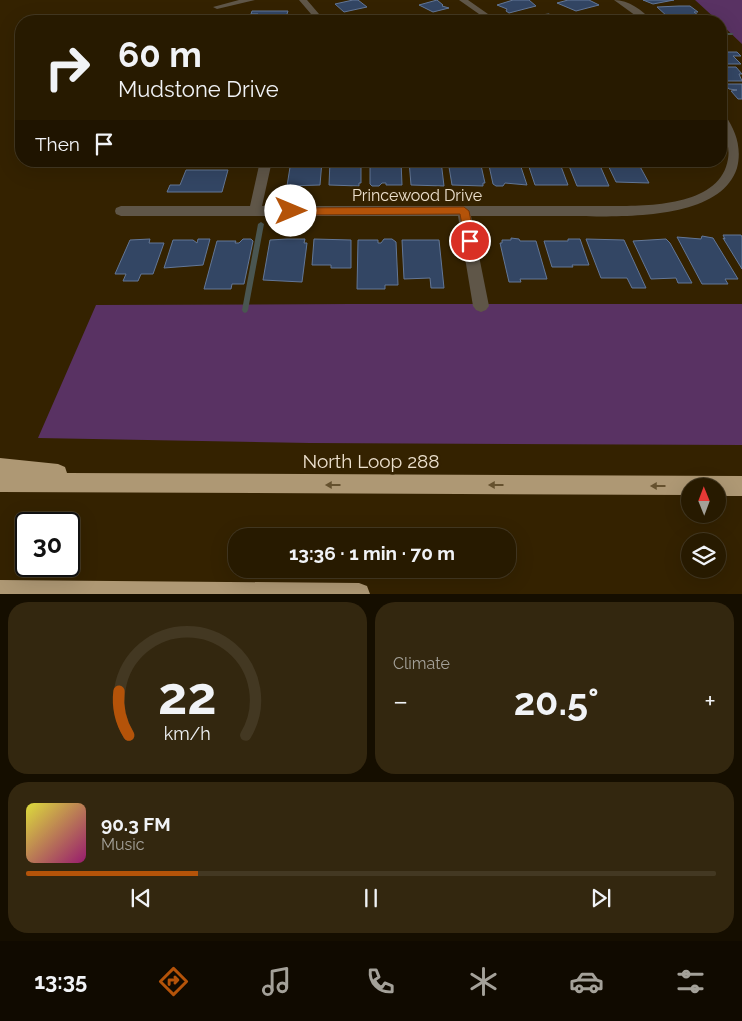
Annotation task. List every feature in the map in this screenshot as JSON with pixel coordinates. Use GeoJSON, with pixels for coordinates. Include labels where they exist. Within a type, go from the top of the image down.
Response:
{"type":"FeatureCollection","features":[{"type":"Feature","properties":{"kind":"highway"},"geometry":{"type":"LineString","coordinates":[[0,468],[45,473],[219,484]]}},
{"type":"Feature","properties":{"kind":"highway","name":"North Loop 288"},"geometry":{"type":"LineString","coordinates":[[0,482],[742,486]]}},
{"type":"Feature","properties":{"kind":"highway"},"geometry":{"type":"LineString","coordinates":[[0,591],[359,594]]}},
{"type":"Feature","properties":{"kind":"street"},"geometry":{"type":"LineString","coordinates":[[218,7],[251,0]]}},
{"type":"Feature","properties":{"kind":"street"},"geometry":{"type":"LineString","coordinates":[[303,0],[317,15]]}},
{"type":"Feature","properties":{"kind":"street"},"geometry":{"type":"LineString","coordinates":[[463,0],[485,15]]}},
{"type":"Feature","properties":{"kind":"street"},"geometry":{"type":"LineString","coordinates":[[618,0],[641,15]]}},
{"type":"Feature","properties":{"kind":"street","name":"Princewood Drive"},"geometry":{"type":"LineString","coordinates":[[120,211],[606,211],[661,208],[704,197],[725,182],[732,171],[735,155],[734,144],[727,130]]}},
{"type":"Feature","properties":{"kind":"street"},"geometry":{"type":"LineString","coordinates":[[255,211],[265,167]]}},
{"type":"Feature","properties":{"kind":"street"},"geometry":{"type":"LineString","coordinates":[[464,211],[481,306]]}},
{"type":"Feature","properties":{"kind":"shaded area"},"geometry":{"type":"Polygon","coordinates":[[[695,0],[742,0],[742,44],[727,30],[727,15],[711,15],[695,0]]]}},
{"type":"Feature","properties":{"kind":"shaded area"},"geometry":{"type":"Polygon","coordinates":[[[742,304],[742,445],[310,443],[38,438],[96,305],[742,304]]]}},
{"type":"Feature","properties":{"kind":"building"},"geometry":{"type":"Polygon","coordinates":[[[358,0],[367,7],[344,12],[335,4],[358,0]]]}},
{"type":"Feature","properties":{"kind":"building"},"geometry":{"type":"Polygon","coordinates":[[[437,0],[442,6],[449,8],[433,12],[419,5],[437,0]]]}},
{"type":"Feature","properties":{"kind":"building"},"geometry":{"type":"Polygon","coordinates":[[[513,0],[529,0],[536,6],[509,13],[506,11],[507,9],[497,5],[513,0]]]}},
{"type":"Feature","properties":{"kind":"building"},"geometry":{"type":"Polygon","coordinates":[[[568,0],[589,0],[599,5],[576,11],[557,3],[568,0]]]}},
{"type":"Feature","properties":{"kind":"building"},"geometry":{"type":"Polygon","coordinates":[[[643,0],[674,0],[653,4],[643,0]]]}},
{"type":"Feature","properties":{"kind":"building"},"geometry":{"type":"Polygon","coordinates":[[[690,6],[698,12],[694,12],[698,15],[666,15],[657,7],[690,6]]]}},
{"type":"Feature","properties":{"kind":"building"},"geometry":{"type":"Polygon","coordinates":[[[252,11],[288,11],[287,15],[251,14],[252,11]]]}},
{"type":"Feature","properties":{"kind":"building"},"geometry":{"type":"Polygon","coordinates":[[[727,52],[737,52],[741,56],[733,56],[741,64],[727,64],[727,52]]]}},
{"type":"Feature","properties":{"kind":"building"},"geometry":{"type":"Polygon","coordinates":[[[727,67],[736,67],[742,74],[739,74],[742,81],[727,81],[727,67]]]}},
{"type":"Feature","properties":{"kind":"building"},"geometry":{"type":"Polygon","coordinates":[[[727,84],[742,84],[742,99],[738,99],[731,91],[737,90],[729,89],[727,84]]]}},
{"type":"Feature","properties":{"kind":"building"},"geometry":{"type":"Polygon","coordinates":[[[290,167],[322,167],[320,185],[287,186],[290,167]]]}},
{"type":"Feature","properties":{"kind":"building"},"geometry":{"type":"Polygon","coordinates":[[[330,167],[361,167],[361,183],[359,183],[359,186],[329,185],[330,167]]]}},
{"type":"Feature","properties":{"kind":"building"},"geometry":{"type":"Polygon","coordinates":[[[370,167],[401,167],[402,185],[386,185],[386,183],[382,183],[379,186],[372,186],[370,184],[370,167]]]}},
{"type":"Feature","properties":{"kind":"building"},"geometry":{"type":"Polygon","coordinates":[[[410,167],[442,167],[444,186],[411,185],[410,167]]]}},
{"type":"Feature","properties":{"kind":"building"},"geometry":{"type":"Polygon","coordinates":[[[449,167],[481,167],[485,183],[483,183],[483,186],[452,185],[449,167]]]}},
{"type":"Feature","properties":{"kind":"building"},"geometry":{"type":"Polygon","coordinates":[[[489,167],[521,167],[527,185],[505,183],[503,186],[496,186],[493,184],[489,167]]]}},
{"type":"Feature","properties":{"kind":"building"},"geometry":{"type":"Polygon","coordinates":[[[529,167],[561,167],[568,185],[535,185],[529,167]]]}},
{"type":"Feature","properties":{"kind":"building"},"geometry":{"type":"Polygon","coordinates":[[[569,167],[601,167],[609,186],[577,186],[569,167]]]}},
{"type":"Feature","properties":{"kind":"building"},"geometry":{"type":"Polygon","coordinates":[[[609,167],[640,167],[649,183],[616,182],[609,167]]]}},
{"type":"Feature","properties":{"kind":"building"},"geometry":{"type":"Polygon","coordinates":[[[186,170],[228,170],[222,192],[167,192],[170,185],[180,185],[186,170]]]}},
{"type":"Feature","properties":{"kind":"building"},"geometry":{"type":"Polygon","coordinates":[[[723,235],[741,235],[742,269],[723,238],[725,239],[723,235]]]}},
{"type":"Feature","properties":{"kind":"building"},"geometry":{"type":"Polygon","coordinates":[[[702,236],[713,238],[738,279],[725,279],[728,284],[702,284],[677,237],[701,239],[702,236]]]}},
{"type":"Feature","properties":{"kind":"building"},"geometry":{"type":"Polygon","coordinates":[[[511,238],[519,239],[520,241],[536,241],[547,279],[520,279],[521,282],[509,282],[500,243],[502,243],[502,240],[511,240],[511,238]]]}},
{"type":"Feature","properties":{"kind":"building"},"geometry":{"type":"Polygon","coordinates":[[[150,239],[149,243],[164,243],[153,274],[141,274],[138,281],[123,281],[126,274],[115,274],[130,240],[150,239]]]}},
{"type":"Feature","properties":{"kind":"building"},"geometry":{"type":"Polygon","coordinates":[[[198,239],[210,239],[203,265],[164,268],[173,240],[193,240],[197,243],[198,239]]]}},
{"type":"Feature","properties":{"kind":"building"},"geometry":{"type":"Polygon","coordinates":[[[243,239],[251,239],[253,241],[244,284],[232,284],[231,289],[204,289],[217,241],[236,241],[235,243],[239,243],[243,239]]]}},
{"type":"Feature","properties":{"kind":"building"},"geometry":{"type":"Polygon","coordinates":[[[305,239],[304,243],[307,243],[302,282],[263,280],[270,240],[305,239]]]}},
{"type":"Feature","properties":{"kind":"building"},"geometry":{"type":"Polygon","coordinates":[[[314,239],[351,240],[351,268],[331,268],[331,265],[312,265],[314,239]]]}},
{"type":"Feature","properties":{"kind":"building"},"geometry":{"type":"Polygon","coordinates":[[[384,239],[392,239],[396,242],[398,285],[385,285],[385,289],[357,289],[358,240],[378,240],[378,243],[381,243],[384,239]]]}},
{"type":"Feature","properties":{"kind":"building"},"geometry":{"type":"Polygon","coordinates":[[[568,239],[580,239],[589,265],[552,267],[544,241],[568,241],[568,239]]]}},
{"type":"Feature","properties":{"kind":"building"},"geometry":{"type":"Polygon","coordinates":[[[586,239],[624,240],[646,288],[632,288],[627,278],[601,278],[586,239]]]}},
{"type":"Feature","properties":{"kind":"building"},"geometry":{"type":"Polygon","coordinates":[[[666,239],[692,283],[678,283],[676,278],[651,279],[633,241],[666,239]]]}},
{"type":"Feature","properties":{"kind":"building"},"geometry":{"type":"Polygon","coordinates":[[[402,240],[439,240],[444,288],[431,288],[430,278],[404,279],[402,240]]]}},
{"type":"Feature","properties":{"kind":"waterway"},"geometry":{"type":"LineString","coordinates":[[727,34],[732,34]]}},
{"type":"Feature","properties":{"kind":"waterway"},"geometry":{"type":"LineString","coordinates":[[245,310],[261,224]]}},
{"type":"Feature","properties":{"kind":"route"},"geometry":{"type":"LineString","coordinates":[[291,211],[464,211],[470,241]]}}]}
